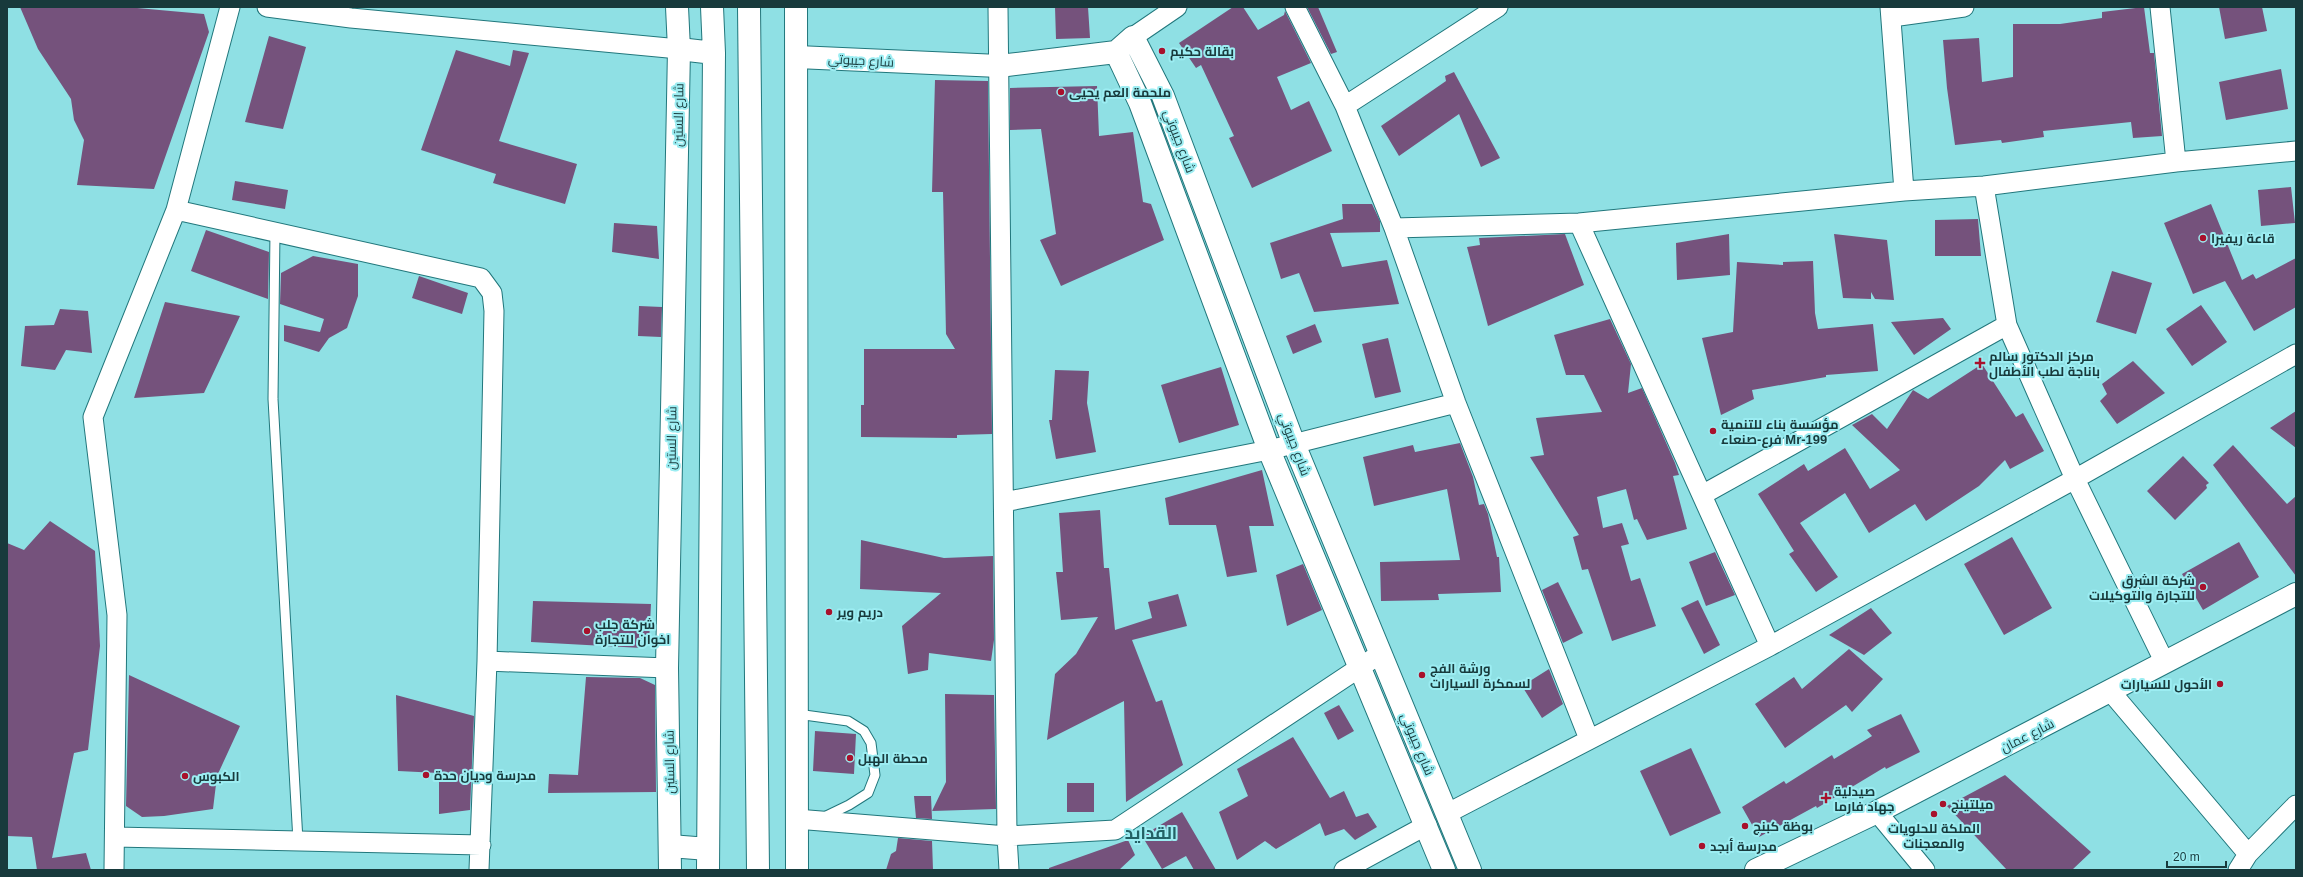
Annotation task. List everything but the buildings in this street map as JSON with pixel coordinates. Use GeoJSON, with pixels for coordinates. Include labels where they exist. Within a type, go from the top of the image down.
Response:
{"type":"FeatureCollection","features":[{"type":"Feature","properties":{"kind":"main road","name":"شارع الستين"},"geometry":{"type":"LineString","coordinates":[[670,870],[667,668],[679,49],[677,7]]}},
{"type":"Feature","properties":{"kind":"main road"},"geometry":{"type":"LineString","coordinates":[[708,870],[714,53],[712,7]]}},
{"type":"Feature","properties":{"kind":"main road"},"geometry":{"type":"LineString","coordinates":[[748,7],[758,870]]}},
{"type":"Feature","properties":{"kind":"main road"},"geometry":{"type":"LineString","coordinates":[[796,7],[796,714],[806,820],[797,870]]}},
{"type":"Feature","properties":{"kind":"main road"},"geometry":{"type":"LineString","coordinates":[[1116,52],[1133,37]]}},
{"type":"Feature","properties":{"kind":"main road","name":"شارع جيبوتي"},"geometry":{"type":"LineString","coordinates":[[1133,37],[1163,96],[1294,444],[1380,654],[1448,813],[1470,870]]}},
{"type":"Feature","properties":{"kind":"main road"},"geometry":{"type":"LineString","coordinates":[[679,49],[714,53]]}},
{"type":"Feature","properties":{"kind":"main road","name":"شارع جيبوتي"},"geometry":{"type":"LineString","coordinates":[[797,57],[1000,66],[1116,52],[1140,103],[1269,450],[1427,825],[1444,870]]}},
{"type":"Feature","properties":{"kind":"main road","name":"شارع عمان"},"geometry":{"type":"LineString","coordinates":[[1756,870],[1877,812],[2111,692],[2296,594]]}},
{"type":"Feature","properties":{"kind":"main road"},"geometry":{"type":"LineString","coordinates":[[1427,825],[1448,813]]}},
{"type":"Feature","properties":{"kind":"main road"},"geometry":{"type":"LineString","coordinates":[[670,846],[708,849]]}},
{"type":"Feature","properties":{"kind":"street"},"geometry":{"type":"LineString","coordinates":[[114,870],[117,615],[93,417],[176,210],[230,7]]}},
{"type":"Feature","properties":{"kind":"street"},"geometry":{"type":"LineString","coordinates":[[267,7],[378,14],[679,49]]}},
{"type":"Feature","properties":{"kind":"street"},"geometry":{"type":"LineString","coordinates":[[998,7],[1000,66],[1007,836],[1009,870]]}},
{"type":"Feature","properties":{"kind":"street"},"geometry":{"type":"LineString","coordinates":[[1133,37],[1177,7]]}},
{"type":"Feature","properties":{"kind":"street"},"geometry":{"type":"LineString","coordinates":[[1295,7],[1345,106],[1394,228],[1456,403],[1589,739]]}},
{"type":"Feature","properties":{"kind":"street"},"geometry":{"type":"LineString","coordinates":[[1345,106],[1498,7]]}},
{"type":"Feature","properties":{"kind":"street"},"geometry":{"type":"LineString","coordinates":[[1904,191],[1891,12],[1964,7]]}},
{"type":"Feature","properties":{"kind":"street"},"geometry":{"type":"LineString","coordinates":[[2160,7],[2176,162]]}},
{"type":"Feature","properties":{"kind":"street"},"geometry":{"type":"LineString","coordinates":[[1394,228],[1579,223],[1904,191],[1984,186],[2176,162],[2296,151]]}},
{"type":"Feature","properties":{"kind":"street"},"geometry":{"type":"LineString","coordinates":[[1984,186],[2007,325],[2075,479],[2165,663]]}},
{"type":"Feature","properties":{"kind":"street"},"geometry":{"type":"LineString","coordinates":[[176,210],[481,278],[492,293],[494,311],[487,661],[479,870]]}},
{"type":"Feature","properties":{"kind":"street"},"geometry":{"type":"LineString","coordinates":[[1579,223],[1770,646]]}},
{"type":"Feature","properties":{"kind":"street"},"geometry":{"type":"LineString","coordinates":[[1702,495],[2007,325]]}},
{"type":"Feature","properties":{"kind":"street"},"geometry":{"type":"LineString","coordinates":[[1448,813],[1770,646],[2075,479],[2296,354]]}},
{"type":"Feature","properties":{"kind":"street"},"geometry":{"type":"LineString","coordinates":[[1004,502],[1269,450],[1456,403]]}},
{"type":"Feature","properties":{"kind":"street"},"geometry":{"type":"LineString","coordinates":[[806,820],[1007,836],[1115,830],[1380,654]]}},
{"type":"Feature","properties":{"kind":"street"},"geometry":{"type":"LineString","coordinates":[[487,661],[667,668]]}},
{"type":"Feature","properties":{"kind":"street"},"geometry":{"type":"LineString","coordinates":[[2111,692],[2243,862],[2296,805]]}},
{"type":"Feature","properties":{"kind":"street"},"geometry":{"type":"LineString","coordinates":[[1877,812],[1925,870]]}},
{"type":"Feature","properties":{"kind":"street"},"geometry":{"type":"LineString","coordinates":[[1344,870],[1427,825]]}},
{"type":"Feature","properties":{"kind":"street"},"geometry":{"type":"LineString","coordinates":[[114,837],[481,846]]}},
{"type":"Feature","properties":{"kind":"lane"},"geometry":{"type":"LineString","coordinates":[[275,232],[273,399],[298,841]]}},
{"type":"Feature","properties":{"kind":"lane"},"geometry":{"type":"LineString","coordinates":[[796,714],[848,721],[864,731],[871,743],[875,775],[868,793],[850,805],[806,820]]}},
{"type":"Feature","properties":{"kind":"place","name":"بقالة حكيم"},"geometry":{"type":"Point","coordinates":[1162,51]}},
{"type":"Feature","properties":{"kind":"place","name":"ملحمة العم يحيى"},"geometry":{"type":"Point","coordinates":[1061,92]}},
{"type":"Feature","properties":{"kind":"place","name":"قاعة ريفيرا"},"geometry":{"type":"Point","coordinates":[2203,238]}},
{"type":"Feature","properties":{"kind":"place","name":"مركز الدكتور سالم باناجة لطب الأطفال"},"geometry":{"type":"Point","coordinates":[1980,363]}},
{"type":"Feature","properties":{"kind":"place","name":"مؤسسة بناء للتنمية فرع-صنعاء Mr-199"},"geometry":{"type":"Point","coordinates":[1713,431]}},
{"type":"Feature","properties":{"kind":"place","name":"شركة الشرق للتجارة والتوكيلات"},"geometry":{"type":"Point","coordinates":[2203,587]}},
{"type":"Feature","properties":{"kind":"place","name":"دريم وير"},"geometry":{"type":"Point","coordinates":[829,612]}},
{"type":"Feature","properties":{"kind":"place","name":"شركة جلب اخوان للتجارة"},"geometry":{"type":"Point","coordinates":[587,631]}},
{"type":"Feature","properties":{"kind":"place","name":"ورشة الفج لسمكرة السيارات"},"geometry":{"type":"Point","coordinates":[1422,675]}},
{"type":"Feature","properties":{"kind":"place","name":"الأحول للسيارات"},"geometry":{"type":"Point","coordinates":[2220,684]}},
{"type":"Feature","properties":{"kind":"place","name":"محطة الهبل"},"geometry":{"type":"Point","coordinates":[850,758]}},
{"type":"Feature","properties":{"kind":"place","name":"مدرسة وديان حدة"},"geometry":{"type":"Point","coordinates":[426,775]}},
{"type":"Feature","properties":{"kind":"place","name":"الكبوس"},"geometry":{"type":"Point","coordinates":[185,776]}},
{"type":"Feature","properties":{"kind":"place","name":"صيدلية جهاد فارما"},"geometry":{"type":"Point","coordinates":[1826,798]}},
{"type":"Feature","properties":{"kind":"place","name":"ميلتينج"},"geometry":{"type":"Point","coordinates":[1943,804]}},
{"type":"Feature","properties":{"kind":"place","name":"الملكة للحلويات والمعجنات"},"geometry":{"type":"Point","coordinates":[1934,814]}},
{"type":"Feature","properties":{"kind":"place","name":"بوظة كبنج"},"geometry":{"type":"Point","coordinates":[1745,826]}},
{"type":"Feature","properties":{"kind":"place","name":"مدرسة أبجد"},"geometry":{"type":"Point","coordinates":[1702,846]}},
{"type":"Feature","properties":{"kind":"district","name":"القدايد"},"geometry":{"type":"Point","coordinates":[1151,833]}}]}
